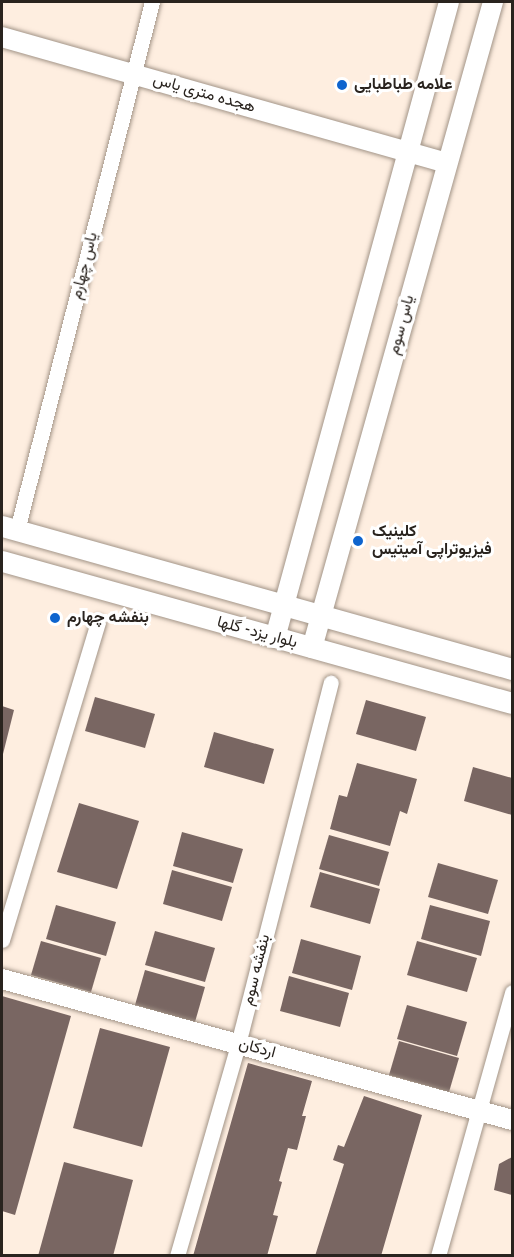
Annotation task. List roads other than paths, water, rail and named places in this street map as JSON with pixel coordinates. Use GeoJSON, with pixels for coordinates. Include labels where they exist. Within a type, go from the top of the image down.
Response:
{"type":"FeatureCollection","features":[{"type":"Feature","properties":{"kind":"main road"},"geometry":{"type":"LineString","coordinates":[[9,528],[513,669]]}},
{"type":"Feature","properties":{"kind":"main road","name":"بلوار یزد- گلها"},"geometry":{"type":"LineString","coordinates":[[2,561],[513,703]]}},
{"type":"Feature","properties":{"kind":"street","name":"یاس چهارم"},"geometry":{"type":"LineString","coordinates":[[9,528],[153,2]]}},
{"type":"Feature","properties":{"kind":"street"},"geometry":{"type":"LineString","coordinates":[[275,638],[449,2]]}},
{"type":"Feature","properties":{"kind":"street","name":"یاس سوم"},"geometry":{"type":"LineString","coordinates":[[312,648],[492,2]]}},
{"type":"Feature","properties":{"kind":"street","name":"هجده متری یاس"},"geometry":{"type":"LineString","coordinates":[[2,37],[447,163]]}},
{"type":"Feature","properties":{"kind":"street"},"geometry":{"type":"LineString","coordinates":[[2,940],[98,622]]}},
{"type":"Feature","properties":{"kind":"street","name":"بنفشه سوم"},"geometry":{"type":"LineString","coordinates":[[177,1256],[238,1044],[331,683]]}},
{"type":"Feature","properties":{"kind":"street","name":"اردکان"},"geometry":{"type":"LineString","coordinates":[[2,979],[513,1119]]}},
{"type":"Feature","properties":{"kind":"street"},"geometry":{"type":"LineString","coordinates":[[438,1256],[513,992]]}},
{"type":"Feature","properties":{"kind":"place","name":"علامه طباطبایی"},"geometry":{"type":"Point","coordinates":[342,85]}},
{"type":"Feature","properties":{"kind":"place","name":"کلینیک فیزیوتراپی آمیتیس"},"geometry":{"type":"Point","coordinates":[358,541]}},
{"type":"Feature","properties":{"kind":"place","name":"بنفشه چهارم"},"geometry":{"type":"Point","coordinates":[55,618]}}]}
